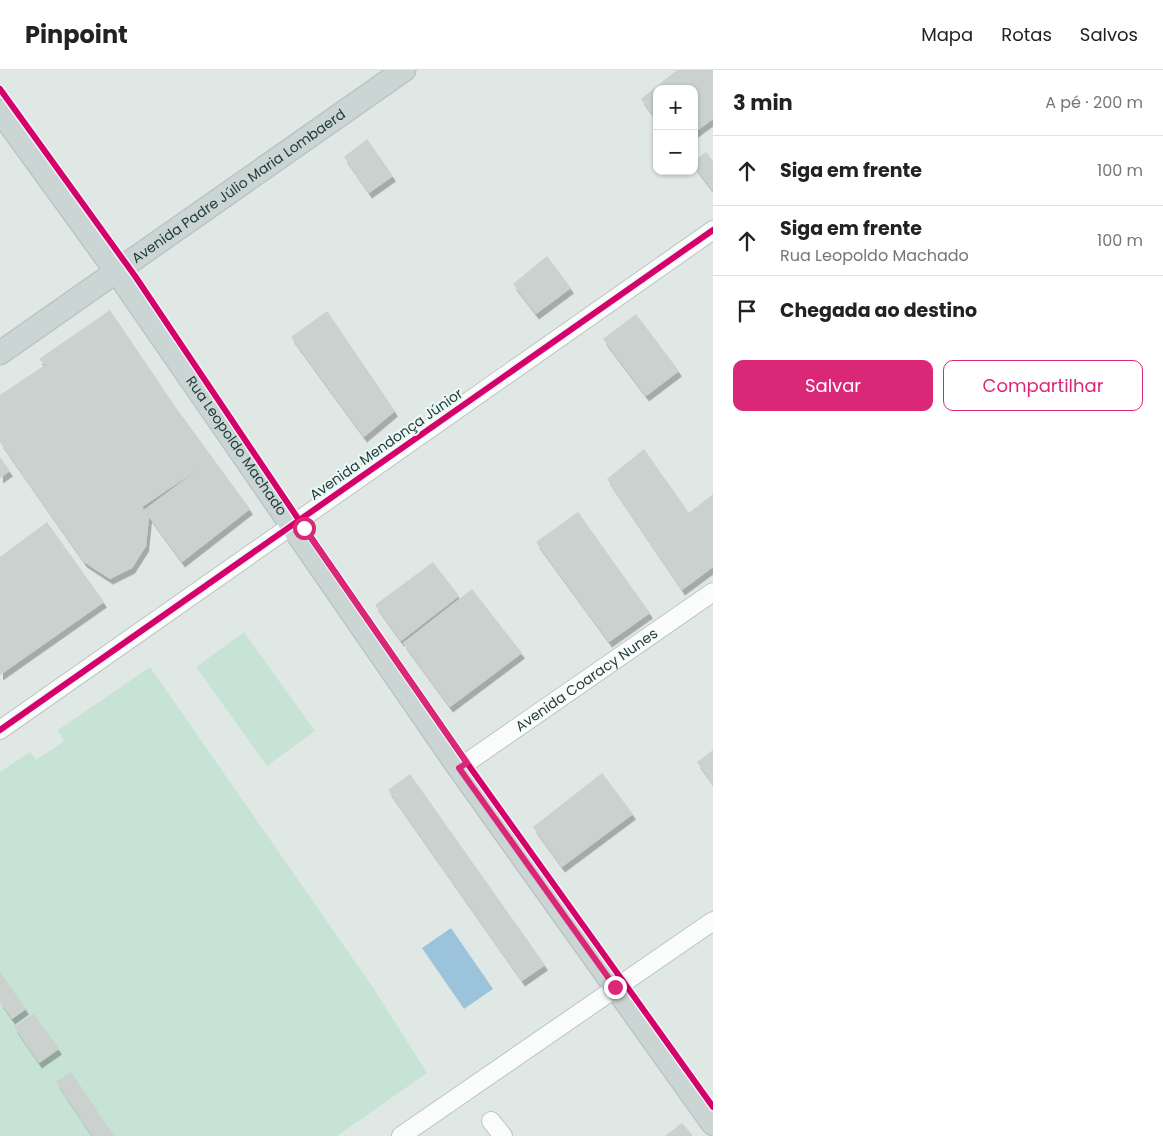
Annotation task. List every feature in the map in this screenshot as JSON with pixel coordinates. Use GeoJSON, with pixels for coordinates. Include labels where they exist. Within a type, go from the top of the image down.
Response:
{"type":"FeatureCollection","features":[{"type":"Feature","properties":{"kind":"main road","name":"Avenida Padre Júlio Maria Lombaerd"},"geometry":{"type":"LineString","coordinates":[[0,353],[404,70]]}},
{"type":"Feature","properties":{"kind":"main road","name":"Rua Leopoldo Machado"},"geometry":{"type":"LineString","coordinates":[[0,111],[116,271],[290,526],[459,768],[713,1124]]}},
{"type":"Feature","properties":{"kind":"street","name":"Avenida Mendonça Júnior"},"geometry":{"type":"LineString","coordinates":[[0,730],[713,230]]}},
{"type":"Feature","properties":{"kind":"street","name":"Avenida Coaracy Nunes"},"geometry":{"type":"LineString","coordinates":[[459,768],[713,592]]}},
{"type":"Feature","properties":{"kind":"street"},"geometry":{"type":"LineString","coordinates":[[401,1136],[713,920]]}},
{"type":"Feature","properties":{"kind":"street"},"geometry":{"type":"LineString","coordinates":[[491,1122],[503,1136]]}},
{"type":"Feature","properties":{"kind":"green space"},"geometry":{"type":"Polygon","coordinates":[[[244,632],[315,731],[267,766],[196,667],[244,632]]]}},
{"type":"Feature","properties":{"kind":"green space"},"geometry":{"type":"Polygon","coordinates":[[[150,667],[374,989],[427,1073],[337,1136],[0,1136],[0,772],[30,752],[36,760],[64,741],[58,730],[150,667]]]}},
{"type":"Feature","properties":{"kind":"water"},"geometry":{"type":"Polygon","coordinates":[[[451,928],[493,989],[464,1009],[422,948],[451,928]]]}},
{"type":"Feature","properties":{"kind":"building"},"geometry":{"type":"Polygon","coordinates":[[[677,70],[713,70],[713,119],[698,130],[698,85],[658,85],[677,70]]]}},
{"type":"Feature","properties":{"kind":"building"},"geometry":{"type":"Polygon","coordinates":[[[653,89],[653,115],[641,99],[653,89]]]}},
{"type":"Feature","properties":{"kind":"building"},"geometry":{"type":"Polygon","coordinates":[[[367,139],[393,176],[369,193],[344,157],[367,139]]]}},
{"type":"Feature","properties":{"kind":"building"},"geometry":{"type":"Polygon","coordinates":[[[706,152],[713,161],[713,191],[698,171],[698,158],[706,152]]]}},
{"type":"Feature","properties":{"kind":"building"},"geometry":{"type":"Polygon","coordinates":[[[547,256],[571,288],[536,314],[513,284],[547,256]]]}},
{"type":"Feature","properties":{"kind":"building"},"geometry":{"type":"Polygon","coordinates":[[[110,310],[174,405],[250,509],[182,562],[149,517],[146,546],[132,568],[110,579],[84,562],[0,442],[0,395],[45,365],[39,359],[110,310]],[[203,466],[142,507],[144,510],[203,466]]]}},
{"type":"Feature","properties":{"kind":"building"},"geometry":{"type":"Polygon","coordinates":[[[327,311],[395,411],[364,437],[291,337],[327,311]]]}},
{"type":"Feature","properties":{"kind":"building"},"geometry":{"type":"Polygon","coordinates":[[[636,314],[679,371],[646,396],[603,339],[636,314]]]}},
{"type":"Feature","properties":{"kind":"building"},"geometry":{"type":"Polygon","coordinates":[[[644,449],[689,513],[713,494],[713,567],[682,590],[607,479],[644,449]]]}},
{"type":"Feature","properties":{"kind":"building"},"geometry":{"type":"Polygon","coordinates":[[[0,457],[10,471],[0,478],[0,457]]]}},
{"type":"Feature","properties":{"kind":"building"},"geometry":{"type":"Polygon","coordinates":[[[578,512],[650,613],[609,642],[536,542],[578,512]]]}},
{"type":"Feature","properties":{"kind":"building"},"geometry":{"type":"Polygon","coordinates":[[[47,522],[104,602],[0,675],[0,557],[47,522]]]}},
{"type":"Feature","properties":{"kind":"building"},"geometry":{"type":"Polygon","coordinates":[[[433,562],[459,596],[401,641],[375,605],[433,562]]]}},
{"type":"Feature","properties":{"kind":"building"},"geometry":{"type":"Polygon","coordinates":[[[472,589],[522,653],[450,707],[403,643],[472,589]]]}},
{"type":"Feature","properties":{"kind":"building"},"geometry":{"type":"Polygon","coordinates":[[[713,750],[713,784],[697,762],[713,750]]]}},
{"type":"Feature","properties":{"kind":"building"},"geometry":{"type":"Polygon","coordinates":[[[602,773],[633,814],[562,867],[533,827],[602,773]]]}},
{"type":"Feature","properties":{"kind":"building"},"geometry":{"type":"Polygon","coordinates":[[[410,774],[545,965],[522,981],[388,790],[410,774]]]}},
{"type":"Feature","properties":{"kind":"building"},"geometry":{"type":"Polygon","coordinates":[[[0,972],[26,1009],[12,1019],[0,1002],[0,972]]]}},
{"type":"Feature","properties":{"kind":"building"},"geometry":{"type":"Polygon","coordinates":[[[34,1014],[59,1049],[39,1063],[14,1027],[34,1014]]]}},
{"type":"Feature","properties":{"kind":"building"},"geometry":{"type":"Polygon","coordinates":[[[71,1072],[114,1136],[92,1136],[56,1082],[71,1072]]]}},
{"type":"Feature","properties":{"kind":"building"},"geometry":{"type":"Polygon","coordinates":[[[682,1123],[693,1136],[665,1136],[682,1123]]]}},
{"type":"Feature","properties":{"kind":"cycle path"},"geometry":{"type":"LineString","coordinates":[[0,89],[135,276],[299,520],[467,763],[713,1107]]}},
{"type":"Feature","properties":{"kind":"cycle path"},"geometry":{"type":"LineString","coordinates":[[0,730],[713,230]]}},
{"type":"Feature","properties":{"kind":"route"},"geometry":{"type":"LineString","coordinates":[[304,528],[467,763],[459,768],[615,987]]}}]}
